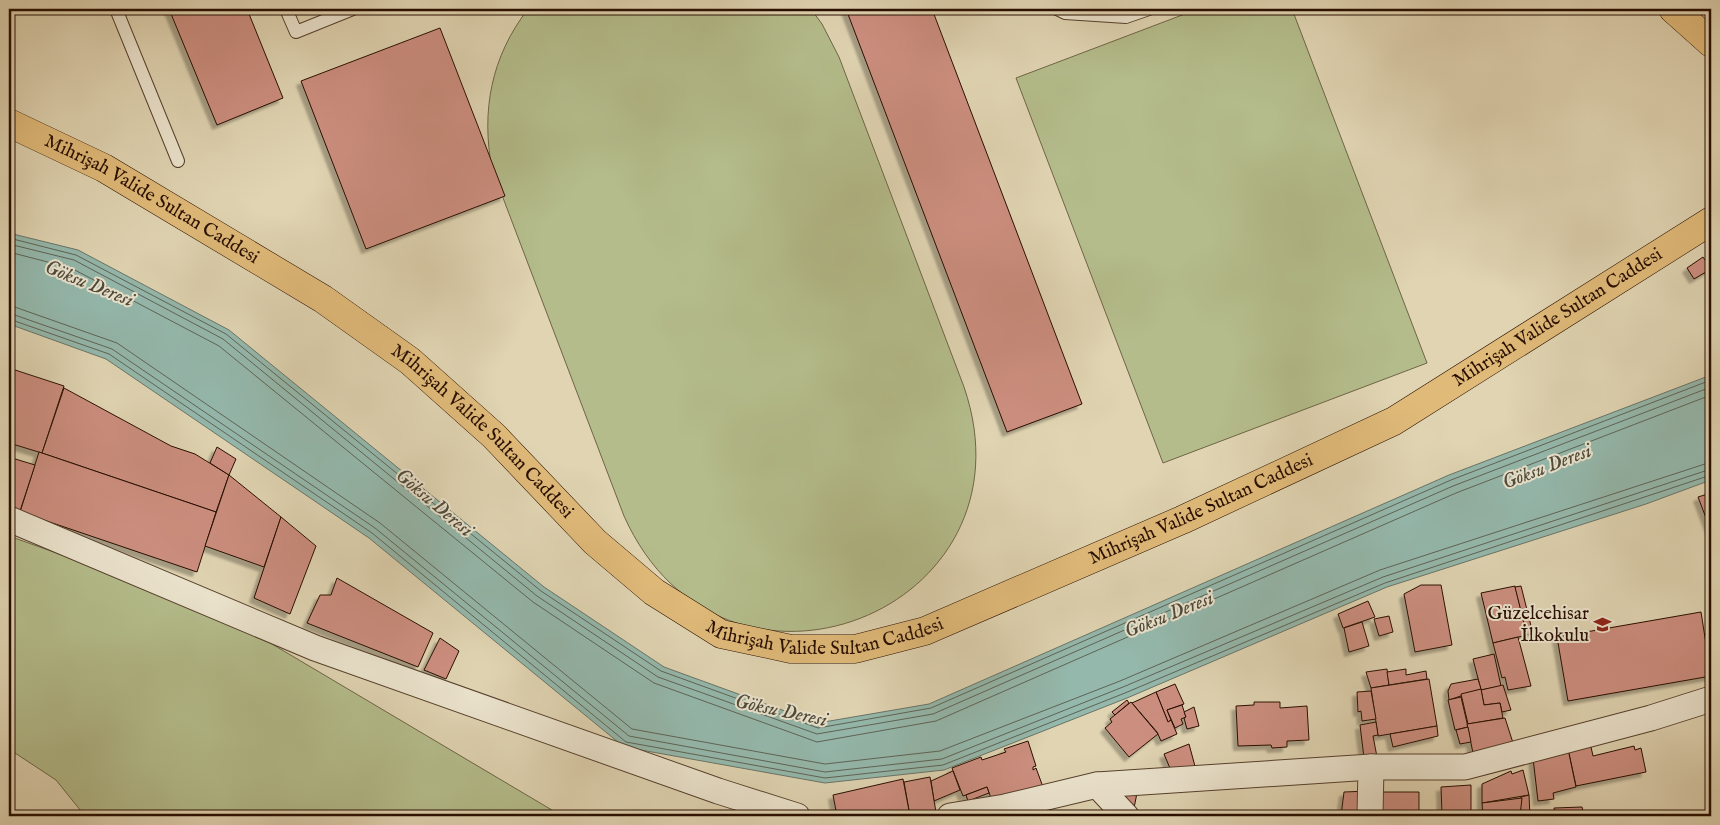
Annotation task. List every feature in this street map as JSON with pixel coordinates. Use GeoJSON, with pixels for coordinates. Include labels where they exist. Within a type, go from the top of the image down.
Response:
{"type":"FeatureCollection","features":[{"type":"Feature","properties":{"kind":"main road"},"geometry":{"type":"LineString","coordinates":[[1674,9],[1711,43]]}},
{"type":"Feature","properties":{"kind":"main road","name":"Mihrişah Valide Sultan Caddesi"},"geometry":{"type":"LineString","coordinates":[[9,123],[112,173],[322,299],[410,361],[494,436],[595,542],[654,592],[721,634],[791,649],[855,649],[925,631],[1199,512],[1394,421],[1710,220]]}},
{"type":"Feature","properties":{"kind":"street"},"geometry":{"type":"LineString","coordinates":[[9,519],[315,648],[718,791],[797,816]]}},
{"type":"Feature","properties":{"kind":"street"},"geometry":{"type":"LineString","coordinates":[[950,816],[1005,807],[1097,785],[1371,767],[1465,767],[1650,718],[1711,699]]}},
{"type":"Feature","properties":{"kind":"street"},"geometry":{"type":"LineString","coordinates":[[1370,816],[1371,767]]}},
{"type":"Feature","properties":{"kind":"street"},"geometry":{"type":"LineString","coordinates":[[1097,785],[1126,816]]}},
{"type":"Feature","properties":{"kind":"lane"},"geometry":{"type":"LineString","coordinates":[[116,9],[178,161]]}},
{"type":"Feature","properties":{"kind":"lane"},"geometry":{"type":"LineString","coordinates":[[286,9],[296,32],[353,9]]}},
{"type":"Feature","properties":{"kind":"lane"},"geometry":{"type":"LineString","coordinates":[[1057,9],[1065,13],[1126,17],[1149,9]]}},
{"type":"Feature","properties":{"kind":"green space"},"geometry":{"type":"Polygon","coordinates":[[[528,9],[811,9],[822,24],[839,57],[964,387],[976,466],[957,533],[916,585],[860,618],[795,631],[730,621],[670,583],[624,516],[492,169],[488,126],[492,85],[497,65],[505,46],[515,27],[528,9]]]}},
{"type":"Feature","properties":{"kind":"green space"},"geometry":{"type":"Polygon","coordinates":[[[1198,9],[1292,9],[1427,363],[1163,463],[1016,78],[1198,9]]]}},
{"type":"Feature","properties":{"kind":"green space"},"geometry":{"type":"Polygon","coordinates":[[[9,536],[213,609],[562,816],[85,816],[56,780],[9,749],[9,536]]]}},
{"type":"Feature","properties":{"kind":"water","name":"Göksu Deresi"},"geometry":{"type":"Polygon","coordinates":[[[9,233],[78,250],[229,330],[544,587],[664,667],[818,723],[929,704],[1449,475],[1711,375],[1711,480],[1646,504],[1387,587],[1127,698],[944,770],[825,783],[624,747],[369,538],[106,359],[9,324],[9,233]]]}},
{"type":"Feature","properties":{"kind":"building"},"geometry":{"type":"Polygon","coordinates":[[[169,9],[247,9],[283,98],[217,125],[169,9]]]}},
{"type":"Feature","properties":{"kind":"building"},"geometry":{"type":"Polygon","coordinates":[[[846,9],[932,9],[1082,404],[1007,432],[846,9]]]}},
{"type":"Feature","properties":{"kind":"building"},"geometry":{"type":"Polygon","coordinates":[[[440,28],[505,196],[366,249],[301,81],[440,28]]]}},
{"type":"Feature","properties":{"kind":"building"},"geometry":{"type":"Polygon","coordinates":[[[1703,257],[1711,269],[1694,279],[1687,268],[1703,257]]]}},
{"type":"Feature","properties":{"kind":"building"},"geometry":{"type":"Polygon","coordinates":[[[9,368],[64,386],[42,453],[9,443],[9,368]]]}},
{"type":"Feature","properties":{"kind":"building"},"geometry":{"type":"Polygon","coordinates":[[[64,388],[171,446],[195,454],[229,475],[216,512],[42,453],[64,388]]]}},
{"type":"Feature","properties":{"kind":"building"},"geometry":{"type":"Polygon","coordinates":[[[217,447],[236,459],[229,475],[210,463],[217,447]]]}},
{"type":"Feature","properties":{"kind":"building"},"geometry":{"type":"Polygon","coordinates":[[[39,452],[216,512],[197,572],[20,512],[39,452]]]}},
{"type":"Feature","properties":{"kind":"building"},"geometry":{"type":"Polygon","coordinates":[[[12,458],[35,465],[20,511],[9,508],[9,466],[12,458]]]}},
{"type":"Feature","properties":{"kind":"building"},"geometry":{"type":"Polygon","coordinates":[[[229,475],[281,517],[264,567],[205,546],[229,475]]]}},
{"type":"Feature","properties":{"kind":"building"},"geometry":{"type":"Polygon","coordinates":[[[1711,493],[1711,531],[1698,497],[1711,493]]]}},
{"type":"Feature","properties":{"kind":"building"},"geometry":{"type":"Polygon","coordinates":[[[281,517],[316,546],[290,614],[254,598],[281,517]]]}},
{"type":"Feature","properties":{"kind":"building"},"geometry":{"type":"Polygon","coordinates":[[[337,578],[433,633],[418,667],[307,623],[320,595],[331,595],[337,578]]]}},
{"type":"Feature","properties":{"kind":"building"},"geometry":{"type":"Polygon","coordinates":[[[1421,585],[1441,585],[1452,645],[1415,652],[1404,594],[1421,585]]]}},
{"type":"Feature","properties":{"kind":"building"},"geometry":{"type":"Polygon","coordinates":[[[1515,586],[1527,635],[1493,643],[1481,593],[1515,586]]]}},
{"type":"Feature","properties":{"kind":"building"},"geometry":{"type":"Polygon","coordinates":[[[1521,586],[1533,634],[1527,635],[1515,587],[1521,586]]]}},
{"type":"Feature","properties":{"kind":"building"},"geometry":{"type":"Polygon","coordinates":[[[1368,601],[1375,617],[1343,628],[1338,614],[1368,601]]]}},
{"type":"Feature","properties":{"kind":"building"},"geometry":{"type":"Polygon","coordinates":[[[1701,612],[1711,676],[1568,701],[1557,637],[1701,612]]]}},
{"type":"Feature","properties":{"kind":"building"},"geometry":{"type":"Polygon","coordinates":[[[1389,616],[1393,632],[1379,636],[1374,619],[1389,616]]]}},
{"type":"Feature","properties":{"kind":"building"},"geometry":{"type":"Polygon","coordinates":[[[1362,622],[1369,646],[1349,652],[1344,628],[1362,622]]]}},
{"type":"Feature","properties":{"kind":"building"},"geometry":{"type":"Polygon","coordinates":[[[1518,637],[1531,686],[1508,690],[1505,677],[1502,678],[1493,643],[1518,637]]]}},
{"type":"Feature","properties":{"kind":"building"},"geometry":{"type":"Polygon","coordinates":[[[440,638],[459,651],[446,679],[424,670],[440,638]]]}},
{"type":"Feature","properties":{"kind":"building"},"geometry":{"type":"Polygon","coordinates":[[[1494,654],[1501,686],[1481,690],[1473,659],[1494,654]]]}},
{"type":"Feature","properties":{"kind":"building"},"geometry":{"type":"Polygon","coordinates":[[[1387,669],[1389,685],[1371,688],[1366,672],[1387,669]]]}},
{"type":"Feature","properties":{"kind":"building"},"geometry":{"type":"Polygon","coordinates":[[[1406,669],[1406,675],[1426,671],[1427,679],[1389,685],[1387,672],[1406,669]]]}},
{"type":"Feature","properties":{"kind":"building"},"geometry":{"type":"Polygon","coordinates":[[[1429,679],[1437,726],[1378,736],[1371,688],[1429,679]]]}},
{"type":"Feature","properties":{"kind":"building"},"geometry":{"type":"Polygon","coordinates":[[[1478,679],[1481,689],[1449,700],[1448,691],[1451,684],[1478,679]]]}},
{"type":"Feature","properties":{"kind":"building"},"geometry":{"type":"Polygon","coordinates":[[[1175,684],[1184,704],[1167,710],[1171,720],[1168,722],[1156,692],[1175,684]]]}},
{"type":"Feature","properties":{"kind":"building"},"geometry":{"type":"Polygon","coordinates":[[[1503,685],[1511,710],[1502,712],[1500,703],[1484,705],[1481,690],[1503,685]]]}},
{"type":"Feature","properties":{"kind":"building"},"geometry":{"type":"Polygon","coordinates":[[[1481,689],[1484,705],[1500,703],[1503,718],[1468,724],[1461,694],[1481,689]]]}},
{"type":"Feature","properties":{"kind":"building"},"geometry":{"type":"Polygon","coordinates":[[[1371,691],[1376,719],[1362,721],[1361,711],[1358,712],[1357,692],[1371,691]]]}},
{"type":"Feature","properties":{"kind":"building"},"geometry":{"type":"Polygon","coordinates":[[[1156,692],[1168,722],[1171,720],[1177,734],[1161,741],[1157,732],[1132,703],[1156,692]]]}},
{"type":"Feature","properties":{"kind":"building"},"geometry":{"type":"Polygon","coordinates":[[[1461,697],[1468,727],[1455,730],[1448,700],[1461,697]]]}},
{"type":"Feature","properties":{"kind":"building"},"geometry":{"type":"Polygon","coordinates":[[[1127,700],[1129,703],[1115,715],[1112,712],[1127,700]]]}},
{"type":"Feature","properties":{"kind":"building"},"geometry":{"type":"Polygon","coordinates":[[[1131,702],[1158,734],[1129,757],[1105,728],[1112,722],[1110,719],[1131,702]]]}},
{"type":"Feature","properties":{"kind":"building"},"geometry":{"type":"Polygon","coordinates":[[[1254,702],[1280,702],[1280,708],[1307,706],[1309,740],[1287,741],[1287,747],[1272,748],[1271,745],[1238,746],[1236,706],[1254,705],[1254,702]]]}},
{"type":"Feature","properties":{"kind":"building"},"geometry":{"type":"Polygon","coordinates":[[[1182,705],[1186,717],[1181,719],[1183,724],[1175,728],[1167,710],[1182,705]]]}},
{"type":"Feature","properties":{"kind":"building"},"geometry":{"type":"Polygon","coordinates":[[[1194,707],[1199,726],[1187,729],[1184,712],[1194,707]]]}},
{"type":"Feature","properties":{"kind":"building"},"geometry":{"type":"Polygon","coordinates":[[[1505,718],[1514,746],[1473,753],[1467,724],[1505,718]]]}},
{"type":"Feature","properties":{"kind":"building"},"geometry":{"type":"Polygon","coordinates":[[[1376,722],[1378,735],[1373,736],[1377,757],[1364,758],[1360,725],[1376,722]]]}},
{"type":"Feature","properties":{"kind":"building"},"geometry":{"type":"Polygon","coordinates":[[[1437,726],[1438,736],[1393,747],[1390,734],[1437,726]]]}},
{"type":"Feature","properties":{"kind":"building"},"geometry":{"type":"Polygon","coordinates":[[[1468,727],[1471,742],[1460,744],[1456,730],[1468,727]]]}},
{"type":"Feature","properties":{"kind":"building"},"geometry":{"type":"Polygon","coordinates":[[[1028,741],[1036,766],[1033,767],[1033,770],[1036,768],[1043,787],[992,801],[987,787],[963,796],[952,768],[981,757],[982,760],[1006,752],[1004,749],[1028,741]]]}},
{"type":"Feature","properties":{"kind":"building"},"geometry":{"type":"Polygon","coordinates":[[[1189,744],[1196,770],[1172,773],[1164,754],[1189,744]]]}},
{"type":"Feature","properties":{"kind":"building"},"geometry":{"type":"Polygon","coordinates":[[[1634,746],[1635,750],[1641,748],[1646,772],[1576,786],[1568,749],[1591,747],[1593,756],[1634,746]]]}},
{"type":"Feature","properties":{"kind":"building"},"geometry":{"type":"Polygon","coordinates":[[[1568,749],[1576,787],[1553,793],[1554,799],[1538,801],[1533,758],[1568,749]]]}},
{"type":"Feature","properties":{"kind":"building"},"geometry":{"type":"Polygon","coordinates":[[[1523,770],[1529,795],[1482,803],[1482,784],[1511,771],[1512,774],[1523,770]]]}},
{"type":"Feature","properties":{"kind":"building"},"geometry":{"type":"Polygon","coordinates":[[[953,771],[960,790],[934,801],[931,781],[953,771]]]}},
{"type":"Feature","properties":{"kind":"building"},"geometry":{"type":"Polygon","coordinates":[[[930,777],[936,812],[910,816],[904,782],[930,777]]]}},
{"type":"Feature","properties":{"kind":"building"},"geometry":{"type":"Polygon","coordinates":[[[903,779],[910,816],[837,816],[833,795],[903,779]]]}},
{"type":"Feature","properties":{"kind":"building"},"geometry":{"type":"Polygon","coordinates":[[[1471,785],[1471,814],[1442,814],[1441,787],[1471,785]]]}},
{"type":"Feature","properties":{"kind":"building"},"geometry":{"type":"Polygon","coordinates":[[[987,787],[989,793],[968,801],[966,795],[987,787]]]}},
{"type":"Feature","properties":{"kind":"building"},"geometry":{"type":"Polygon","coordinates":[[[1123,790],[1137,793],[1133,813],[1119,804],[1123,790]]]}},
{"type":"Feature","properties":{"kind":"building"},"geometry":{"type":"Polygon","coordinates":[[[1368,791],[1365,816],[1341,816],[1344,792],[1368,791]]]}},
{"type":"Feature","properties":{"kind":"building"},"geometry":{"type":"Polygon","coordinates":[[[1377,792],[1419,792],[1419,816],[1375,816],[1377,792]]]}},
{"type":"Feature","properties":{"kind":"building"},"geometry":{"type":"Polygon","coordinates":[[[1529,795],[1530,816],[1520,816],[1521,797],[1529,795]]]}},
{"type":"Feature","properties":{"kind":"building"},"geometry":{"type":"Polygon","coordinates":[[[1522,798],[1520,816],[1483,816],[1482,803],[1522,798]]]}},
{"type":"Feature","properties":{"kind":"building"},"geometry":{"type":"Polygon","coordinates":[[[1582,807],[1584,816],[1555,816],[1554,808],[1582,807]]]}},
{"type":"Feature","properties":{"kind":"place","name":"Güzelcehisar İlkokulu"},"geometry":{"type":"Point","coordinates":[1603,625]}}]}
